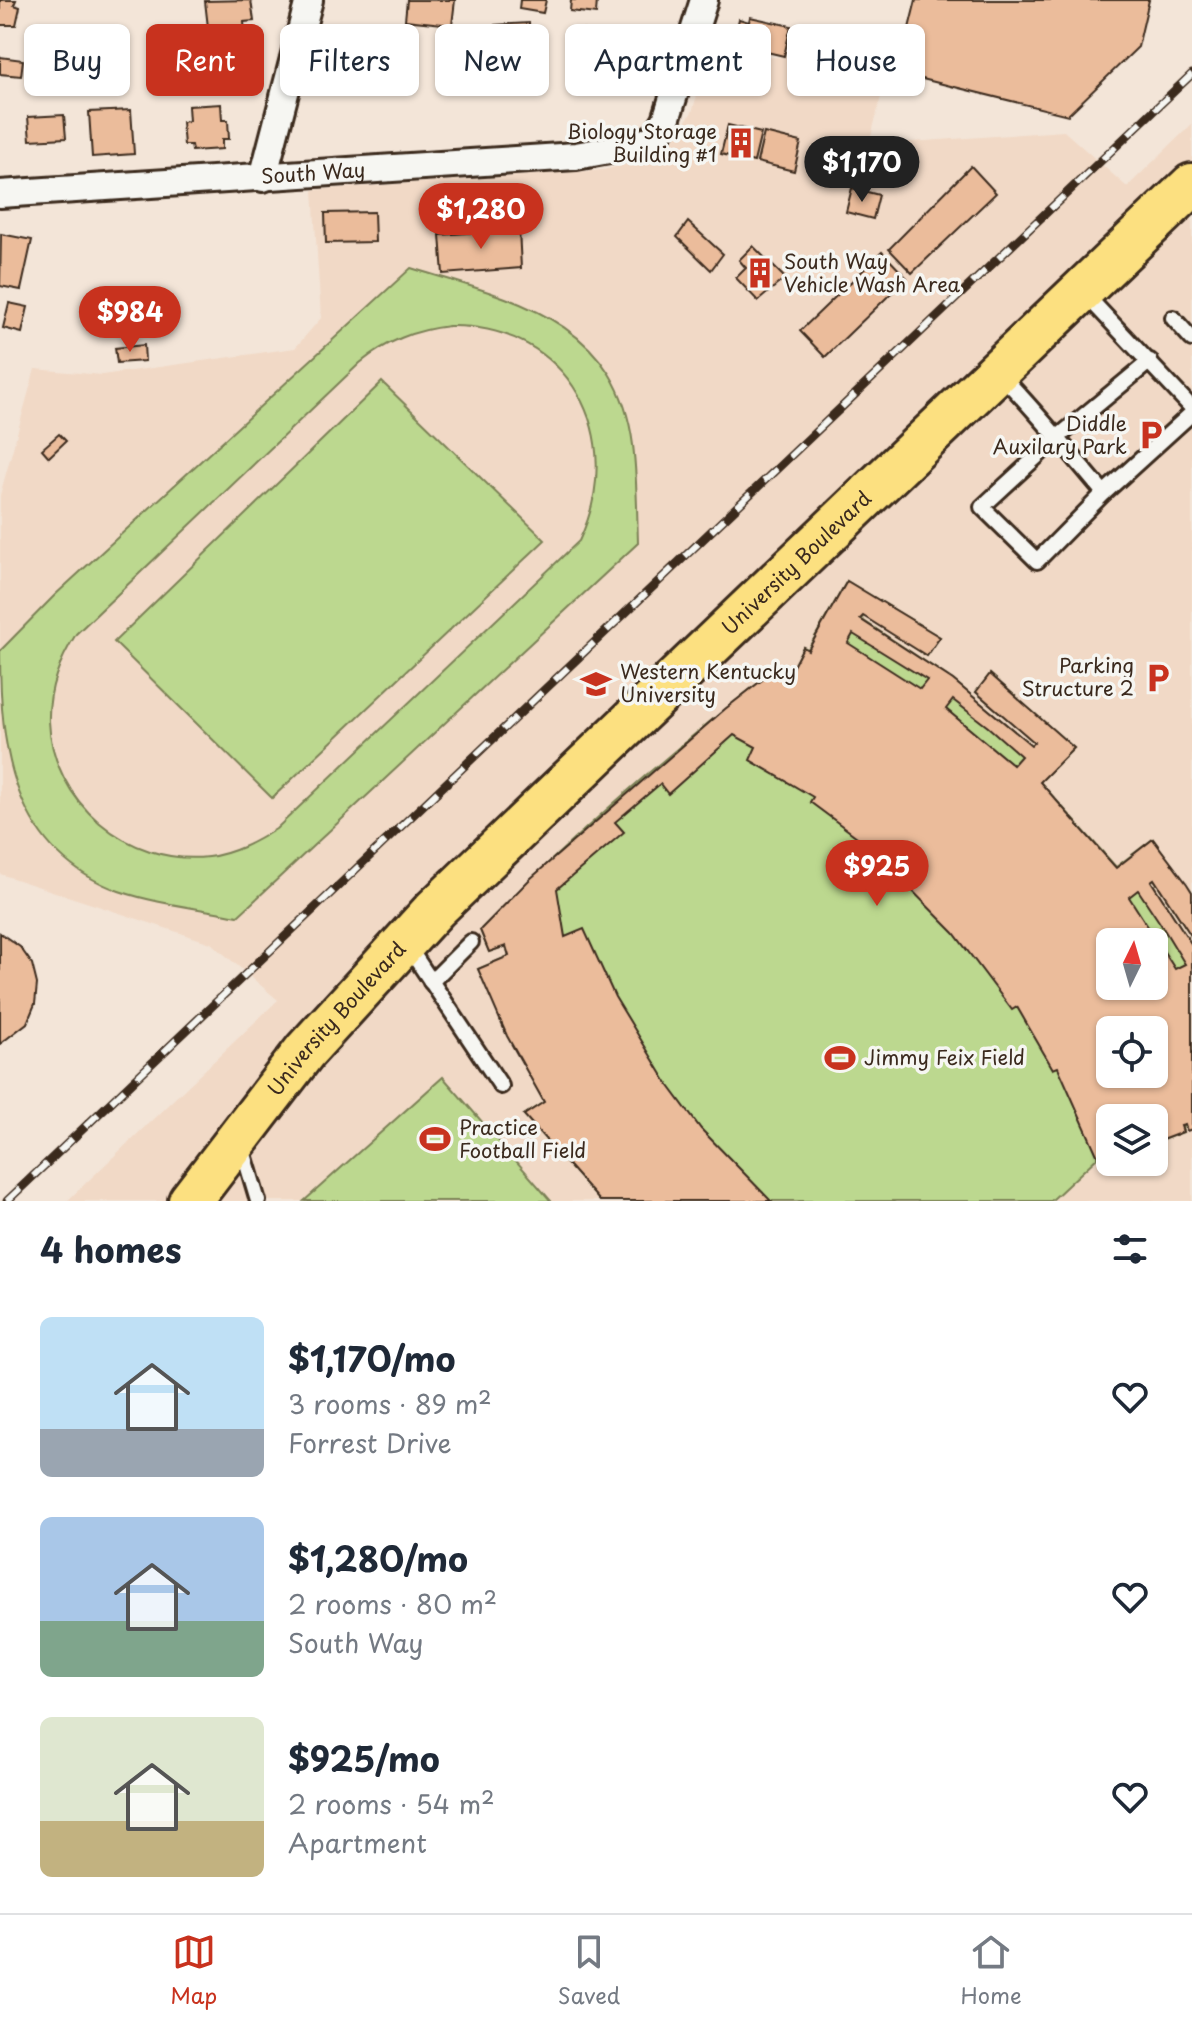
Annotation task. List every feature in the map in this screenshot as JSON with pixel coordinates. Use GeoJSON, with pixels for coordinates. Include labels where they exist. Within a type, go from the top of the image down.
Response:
{"type":"FeatureCollection","features":[{"type":"Feature","properties":{"kind":"main road","name":"University Boulevard"},"geometry":{"type":"LineString","coordinates":[[190,1201],[238,1135],[340,1010],[404,941],[493,852],[1192,185]]}},
{"type":"Feature","properties":{"kind":"street"},"geometry":{"type":"LineString","coordinates":[[263,178],[309,0]]}},
{"type":"Feature","properties":{"kind":"street","name":"South Way"},"geometry":{"type":"LineString","coordinates":[[0,194],[576,156],[642,144],[656,136],[664,124],[704,0]]}},
{"type":"Feature","properties":{"kind":"lane"},"geometry":{"type":"LineString","coordinates":[[1081,290],[1150,361],[1192,410],[1037,561],[982,507],[1057,438],[1150,361]]}},
{"type":"Feature","properties":{"kind":"lane"},"geometry":{"type":"LineString","coordinates":[[1173,318],[1192,339]]}},
{"type":"Feature","properties":{"kind":"lane"},"geometry":{"type":"LineString","coordinates":[[997,371],[1104,493]]}},
{"type":"Feature","properties":{"kind":"lane"},"geometry":{"type":"LineString","coordinates":[[404,941],[501,1086]]}},
{"type":"Feature","properties":{"kind":"lane"},"geometry":{"type":"LineString","coordinates":[[431,982],[471,942]]}},
{"type":"Feature","properties":{"kind":"lane"},"geometry":{"type":"LineString","coordinates":[[238,1135],[258,1201]]}},
{"type":"Feature","properties":{"kind":"shaded area","name":"Western Kentucky University"},"geometry":{"type":"Polygon","coordinates":[[[771,57],[787,57],[787,96],[881,96],[869,145],[1064,131],[1127,187],[1192,124],[1192,1201],[67,1201],[278,1000],[211,943],[0,874],[0,495],[35,369],[102,375],[295,348],[321,318],[313,190],[603,170],[645,160],[671,143],[692,112],[697,96],[771,96],[771,57]]]}},
{"type":"Feature","properties":{"kind":"green space"},"geometry":{"type":"Polygon","coordinates":[[[411,268],[486,291],[554,321],[582,342],[606,369],[623,402],[633,445],[638,543],[238,916],[163,903],[119,891],[83,873],[55,851],[34,824],[19,793],[9,759],[0,651],[55,595],[411,268]],[[449,326],[436,328],[402,338],[370,355],[76,634],[56,675],[49,721],[53,750],[64,778],[80,802],[100,823],[123,839],[150,851],[178,857],[208,857],[226,853],[268,834],[579,541],[593,502],[597,463],[591,427],[578,394],[556,366],[527,344],[491,330],[449,326]]]}},
{"type":"Feature","properties":{"kind":"green space"},"geometry":{"type":"Polygon","coordinates":[[[382,382],[545,540],[272,798],[114,642],[382,382]]]}},
{"type":"Feature","properties":{"kind":"green space"},"geometry":{"type":"Polygon","coordinates":[[[847,581],[940,637],[927,656],[864,616],[861,619],[953,680],[1031,745],[1034,742],[976,692],[990,674],[1074,748],[1040,782],[1116,867],[1153,839],[1192,892],[1192,937],[1154,879],[1151,881],[1192,945],[1192,1129],[1182,1126],[1183,1132],[1168,1138],[1168,1104],[1096,1104],[1096,1159],[1051,1201],[600,1201],[524,1115],[544,1102],[478,969],[509,956],[506,946],[489,952],[480,930],[586,828],[698,731],[775,670],[788,676],[803,647],[808,649],[847,581]]]}},
{"type":"Feature","properties":{"kind":"green space","name":"Practice Football Field"},"geometry":{"type":"Polygon","coordinates":[[[443,1077],[551,1201],[304,1201],[443,1077]]]}},
{"type":"Feature","properties":{"kind":"building"},"geometry":{"type":"Polygon","coordinates":[[[0,0],[16,0],[14,5],[20,7],[16,25],[0,25],[0,0]]]}},
{"type":"Feature","properties":{"kind":"building"},"geometry":{"type":"Polygon","coordinates":[[[251,0],[254,21],[208,24],[205,1],[251,0]]]}},
{"type":"Feature","properties":{"kind":"building"},"geometry":{"type":"Polygon","coordinates":[[[407,0],[455,0],[452,24],[405,20],[407,0]]]}},
{"type":"Feature","properties":{"kind":"building"},"geometry":{"type":"Polygon","coordinates":[[[520,0],[546,0],[543,13],[519,9],[520,0]]]}},
{"type":"Feature","properties":{"kind":"building"},"geometry":{"type":"Polygon","coordinates":[[[571,0],[597,0],[596,14],[570,11],[571,0]]]}},
{"type":"Feature","properties":{"kind":"building"},"geometry":{"type":"Polygon","coordinates":[[[916,0],[1149,0],[1138,47],[1068,115],[925,80],[925,24],[910,24],[916,0]]]}},
{"type":"Feature","properties":{"kind":"building"},"geometry":{"type":"Polygon","coordinates":[[[750,17],[787,25],[784,56],[771,53],[771,24],[738,24],[739,19],[749,22],[750,17]]]}},
{"type":"Feature","properties":{"kind":"building"},"geometry":{"type":"Polygon","coordinates":[[[0,57],[23,60],[21,76],[0,74],[0,57]]]}},
{"type":"Feature","properties":{"kind":"building"},"geometry":{"type":"Polygon","coordinates":[[[221,104],[222,120],[228,120],[229,139],[222,139],[222,149],[192,151],[191,145],[184,145],[182,122],[189,121],[188,106],[221,104]]]}},
{"type":"Feature","properties":{"kind":"building"},"geometry":{"type":"Polygon","coordinates":[[[131,110],[134,154],[92,157],[89,112],[131,110]]]}},
{"type":"Feature","properties":{"kind":"building"},"geometry":{"type":"Polygon","coordinates":[[[64,115],[66,138],[30,140],[28,117],[64,115]]]}},
{"type":"Feature","properties":{"kind":"building","name":"Biology Storage Building #1"},"geometry":{"type":"Polygon","coordinates":[[[728,125],[761,133],[754,162],[721,154],[728,125]]]}},
{"type":"Feature","properties":{"kind":"building"},"geometry":{"type":"Polygon","coordinates":[[[764,133],[801,142],[794,171],[757,162],[764,133]]]}},
{"type":"Feature","properties":{"kind":"building"},"geometry":{"type":"Polygon","coordinates":[[[971,166],[996,193],[912,273],[889,249],[971,166]]]}},
{"type":"Feature","properties":{"kind":"building"},"geometry":{"type":"Polygon","coordinates":[[[852,188],[879,195],[873,219],[846,212],[852,188]]]}},
{"type":"Feature","properties":{"kind":"building"},"geometry":{"type":"Polygon","coordinates":[[[374,212],[375,242],[326,243],[325,213],[374,212]]]}},
{"type":"Feature","properties":{"kind":"building"},"geometry":{"type":"Polygon","coordinates":[[[688,222],[723,254],[711,270],[677,237],[688,222]]]}},
{"type":"Feature","properties":{"kind":"building"},"geometry":{"type":"Polygon","coordinates":[[[519,229],[521,268],[443,274],[440,235],[519,229]]]}},
{"type":"Feature","properties":{"kind":"building"},"geometry":{"type":"Polygon","coordinates":[[[1,234],[32,240],[21,290],[0,286],[1,234]]]}},
{"type":"Feature","properties":{"kind":"building","name":"South Way Vehicle Wash Area"},"geometry":{"type":"Polygon","coordinates":[[[753,246],[785,278],[758,301],[736,278],[746,268],[739,260],[753,246]]]}},
{"type":"Feature","properties":{"kind":"building"},"geometry":{"type":"Polygon","coordinates":[[[882,252],[907,278],[825,357],[800,331],[882,252]]]}},
{"type":"Feature","properties":{"kind":"building"},"geometry":{"type":"Polygon","coordinates":[[[9,303],[28,307],[22,333],[3,328],[9,303]]]}},
{"type":"Feature","properties":{"kind":"building"},"geometry":{"type":"Polygon","coordinates":[[[144,345],[145,361],[117,363],[115,348],[144,345]]]}},
{"type":"Feature","properties":{"kind":"building"},"geometry":{"type":"Polygon","coordinates":[[[59,434],[66,441],[49,457],[42,449],[59,434]]]}},
{"type":"Feature","properties":{"kind":"building"},"geometry":{"type":"Polygon","coordinates":[[[847,581],[940,637],[927,656],[863,616],[860,619],[953,680],[1031,745],[1034,742],[976,692],[990,674],[1074,748],[1040,782],[1116,868],[1153,839],[1192,892],[1192,937],[1154,879],[1151,881],[1192,945],[1192,1129],[1187,1131],[1185,1125],[1181,1126],[1183,1132],[1168,1138],[1168,1104],[1096,1104],[1096,1152],[1058,1067],[1053,1069],[1017,1007],[1012,1010],[954,933],[885,863],[888,860],[810,802],[813,797],[750,760],[756,747],[734,735],[668,794],[660,784],[615,822],[624,832],[557,889],[565,937],[584,929],[615,997],[669,1086],[701,1129],[771,1201],[600,1201],[524,1115],[544,1102],[507,1036],[478,969],[509,956],[506,946],[489,952],[480,930],[530,879],[725,709],[775,670],[788,676],[803,647],[808,650],[847,581]],[[853,634],[848,643],[920,689],[927,680],[853,634]],[[953,700],[946,709],[1013,765],[1021,756],[953,700]]]}},
{"type":"Feature","properties":{"kind":"building"},"geometry":{"type":"Polygon","coordinates":[[[0,933],[20,947],[32,964],[37,984],[35,1004],[27,1023],[0,1044],[0,933]]]}},
{"type":"Feature","properties":{"kind":"railway"},"geometry":{"type":"LineString","coordinates":[[7,1201],[1192,74]]}},
{"type":"Feature","properties":{"kind":"place","name":"Biology Storage Building #1"},"geometry":{"type":"Point","coordinates":[741,143]}},
{"type":"Feature","properties":{"kind":"place","name":"South Way Vehicle Wash Area"},"geometry":{"type":"Point","coordinates":[760,273]}},
{"type":"Feature","properties":{"kind":"place","name":"Diddle Auxilary Park"},"geometry":{"type":"Point","coordinates":[1151,435]}},
{"type":"Feature","properties":{"kind":"place","name":"Parking Structure 2"},"geometry":{"type":"Point","coordinates":[1158,678]}},
{"type":"Feature","properties":{"kind":"place","name":"Western Kentucky University"},"geometry":{"type":"Point","coordinates":[596,684]}},
{"type":"Feature","properties":{"kind":"place","name":"Jimmy Feix Field"},"geometry":{"type":"Point","coordinates":[840,1058]}},
{"type":"Feature","properties":{"kind":"place","name":"Practice Football Field"},"geometry":{"type":"Point","coordinates":[435,1139]}}]}
